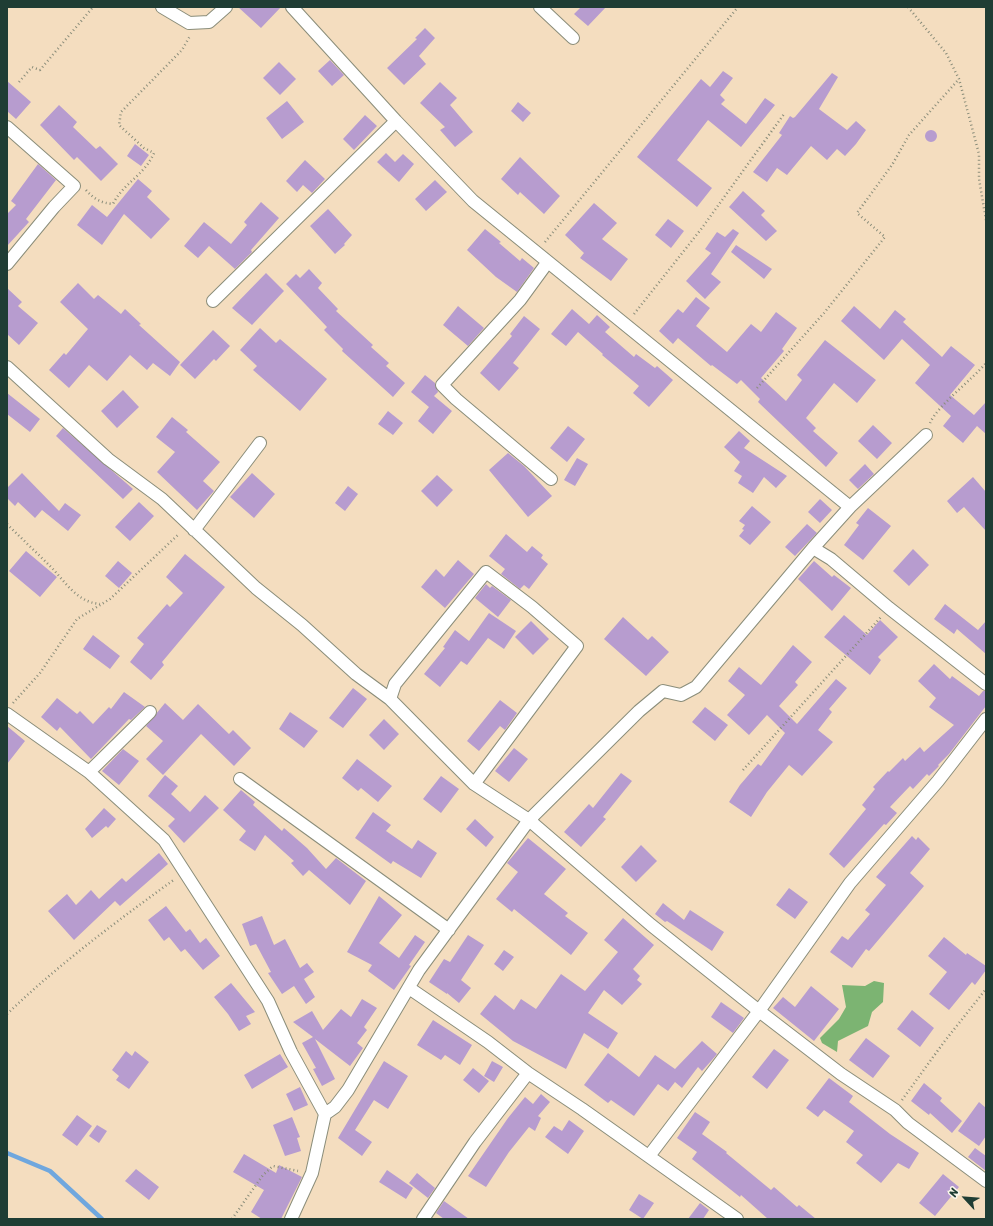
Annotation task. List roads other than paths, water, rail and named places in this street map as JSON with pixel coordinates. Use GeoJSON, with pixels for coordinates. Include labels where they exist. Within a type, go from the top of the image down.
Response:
{"type":"FeatureCollection","features":[{"type":"Feature","properties":{"kind":"street"},"geometry":{"type":"LineString","coordinates":[[162,7],[189,23],[209,22],[226,7]]}},
{"type":"Feature","properties":{"kind":"street"},"geometry":{"type":"LineString","coordinates":[[292,7],[396,121],[473,201],[547,263],[850,507]]}},
{"type":"Feature","properties":{"kind":"street"},"geometry":{"type":"LineString","coordinates":[[540,7],[573,38]]}},
{"type":"Feature","properties":{"kind":"street"},"geometry":{"type":"LineString","coordinates":[[213,301],[396,121]]}},
{"type":"Feature","properties":{"kind":"street"},"geometry":{"type":"LineString","coordinates":[[7,127],[74,186],[54,207],[7,264]]}},
{"type":"Feature","properties":{"kind":"street"},"geometry":{"type":"LineString","coordinates":[[547,263],[520,300],[442,385],[456,400],[551,479]]}},
{"type":"Feature","properties":{"kind":"street"},"geometry":{"type":"LineString","coordinates":[[7,366],[108,459],[162,500],[256,588],[302,625],[356,674],[390,699],[474,784],[529,820],[651,925],[759,1011],[841,1074],[895,1110],[908,1123],[986,1181]]}},
{"type":"Feature","properties":{"kind":"street"},"geometry":{"type":"LineString","coordinates":[[325,1114],[335,1107],[348,1090],[420,970],[529,820],[639,711],[663,691],[681,695],[696,687],[812,548],[850,507],[926,435]]}},
{"type":"Feature","properties":{"kind":"street"},"geometry":{"type":"LineString","coordinates":[[191,528],[260,443]]}},
{"type":"Feature","properties":{"kind":"street"},"geometry":{"type":"LineString","coordinates":[[812,548],[830,559],[889,608],[986,684]]}},
{"type":"Feature","properties":{"kind":"street"},"geometry":{"type":"LineString","coordinates":[[390,699],[395,684],[486,572],[532,607],[577,646],[474,784]]}},
{"type":"Feature","properties":{"kind":"street"},"geometry":{"type":"LineString","coordinates":[[8,712],[88,772],[164,840],[183,872],[268,1001],[291,1052],[325,1114],[312,1173],[291,1219]]}},
{"type":"Feature","properties":{"kind":"street"},"geometry":{"type":"LineString","coordinates":[[88,772],[150,712]]}},
{"type":"Feature","properties":{"kind":"street"},"geometry":{"type":"LineString","coordinates":[[649,1156],[759,1011],[850,883],[938,781],[986,719]]}},
{"type":"Feature","properties":{"kind":"street"},"geometry":{"type":"LineString","coordinates":[[240,779],[449,930]]}},
{"type":"Feature","properties":{"kind":"street"},"geometry":{"type":"LineString","coordinates":[[409,988],[488,1042],[528,1073],[649,1156],[737,1219]]}},
{"type":"Feature","properties":{"kind":"street"},"geometry":{"type":"LineString","coordinates":[[423,1219],[475,1142],[528,1073]]}},
{"type":"Feature","properties":{"kind":"waterway"},"geometry":{"type":"LineString","coordinates":[[7,1153],[50,1171],[102,1219]]}}]}
